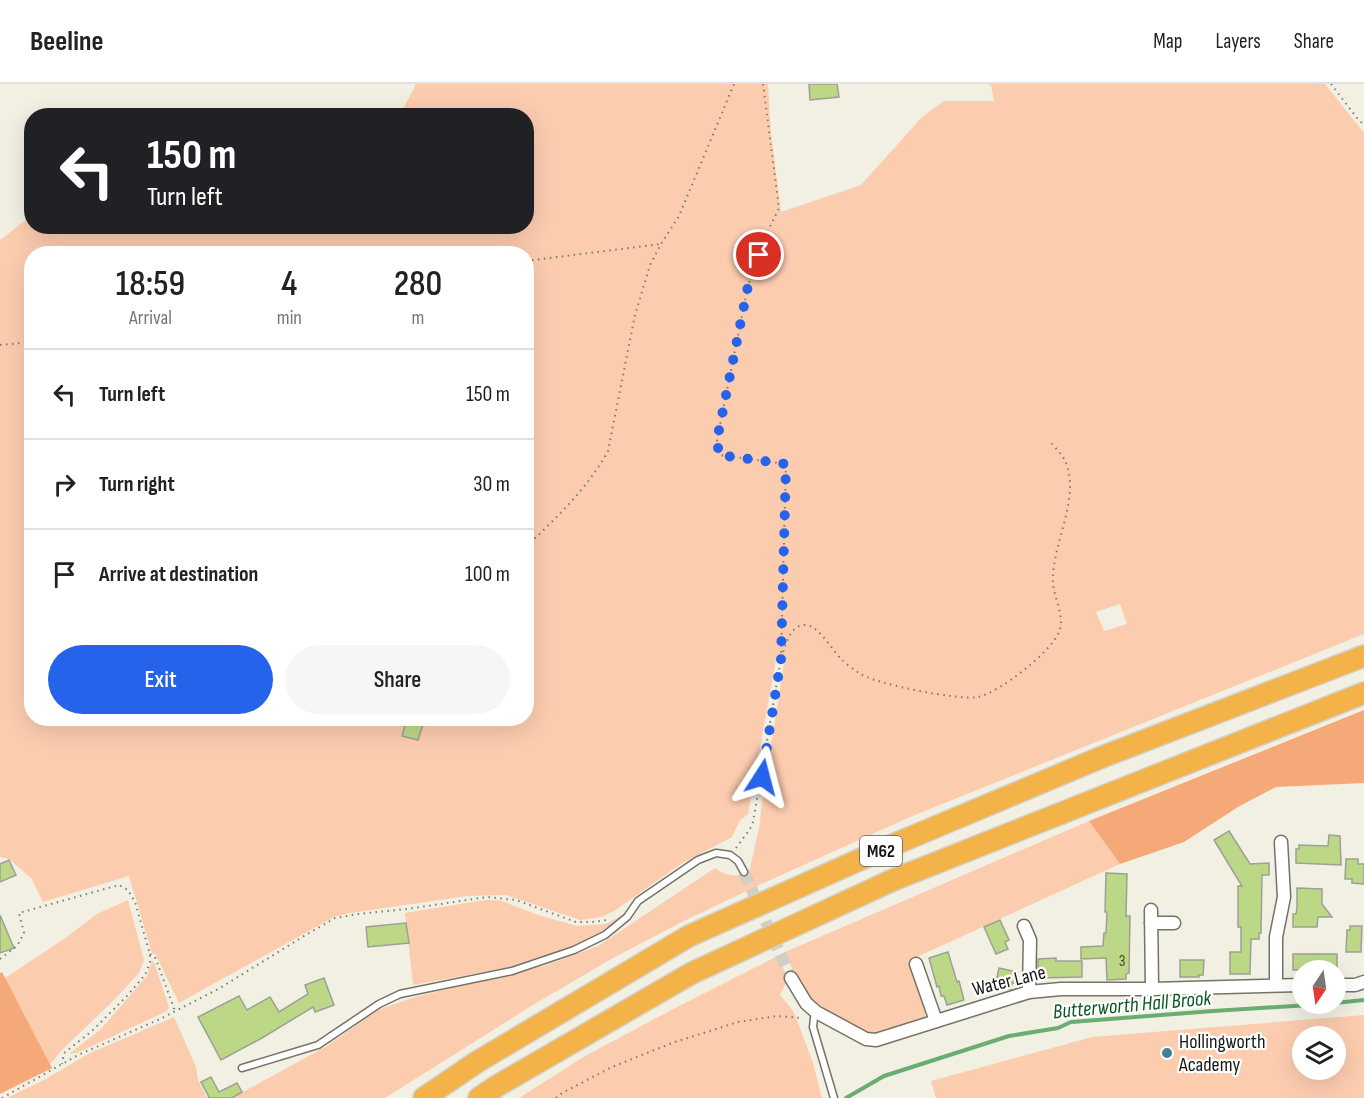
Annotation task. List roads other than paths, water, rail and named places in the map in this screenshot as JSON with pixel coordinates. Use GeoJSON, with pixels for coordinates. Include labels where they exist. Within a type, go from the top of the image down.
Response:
{"type":"FeatureCollection","features":[{"type":"Feature","properties":{"kind":"highway","name":"M62"},"geometry":{"type":"LineString","coordinates":[[424,1098],[477,1062],[689,936],[895,844],[1102,757],[1364,656]]}},
{"type":"Feature","properties":{"kind":"highway","name":"M62"},"geometry":{"type":"LineString","coordinates":[[479,1098],[692,973],[893,880],[1364,693]]}},
{"type":"Feature","properties":{"kind":"street"},"geometry":{"type":"LineString","coordinates":[[1276,985],[1276,937],[1284,897],[1281,842]]}},
{"type":"Feature","properties":{"kind":"street"},"geometry":{"type":"LineString","coordinates":[[1152,989],[1151,916],[1174,923]]}},
{"type":"Feature","properties":{"kind":"street"},"geometry":{"type":"LineString","coordinates":[[1024,926],[1030,940],[1029,992]]}},
{"type":"Feature","properties":{"kind":"street"},"geometry":{"type":"LineString","coordinates":[[916,964],[936,1021]]}},
{"type":"Feature","properties":{"kind":"street","name":"Water Lane"},"geometry":{"type":"LineString","coordinates":[[791,978],[815,1015],[866,1039],[876,1040],[1029,992],[1061,989],[1292,985]]}},
{"type":"Feature","properties":{"kind":"street"},"geometry":{"type":"LineString","coordinates":[[1346,985],[1364,982]]}},
{"type":"Feature","properties":{"kind":"lane"},"geometry":{"type":"LineString","coordinates":[[242,1068],[318,1045],[379,1004],[400,994],[512,971],[574,950],[605,935],[627,917],[638,901],[698,860],[716,853],[730,855],[738,861],[744,872]]}},
{"type":"Feature","properties":{"kind":"lane"},"geometry":{"type":"LineString","coordinates":[[815,1015],[813,1027],[834,1098]]}},
{"type":"Feature","properties":{"kind":"waterway","name":"Butterworth Hall Brook"},"geometry":{"type":"LineString","coordinates":[[1346,1002],[1364,1000]]}},
{"type":"Feature","properties":{"kind":"waterway","name":"Butterworth Hall Brook"},"geometry":{"type":"LineString","coordinates":[[846,1098],[884,1076],[1009,1036],[1058,1028],[1071,1022],[1292,1006]]}},
{"type":"Feature","properties":{"kind":"tunnel"},"geometry":{"type":"LineString","coordinates":[[744,872],[791,978]]}},
{"type":"Feature","properties":{"kind":"place","name":"Hollingworth Academy"},"geometry":{"type":"Point","coordinates":[1167,1053]}}]}
